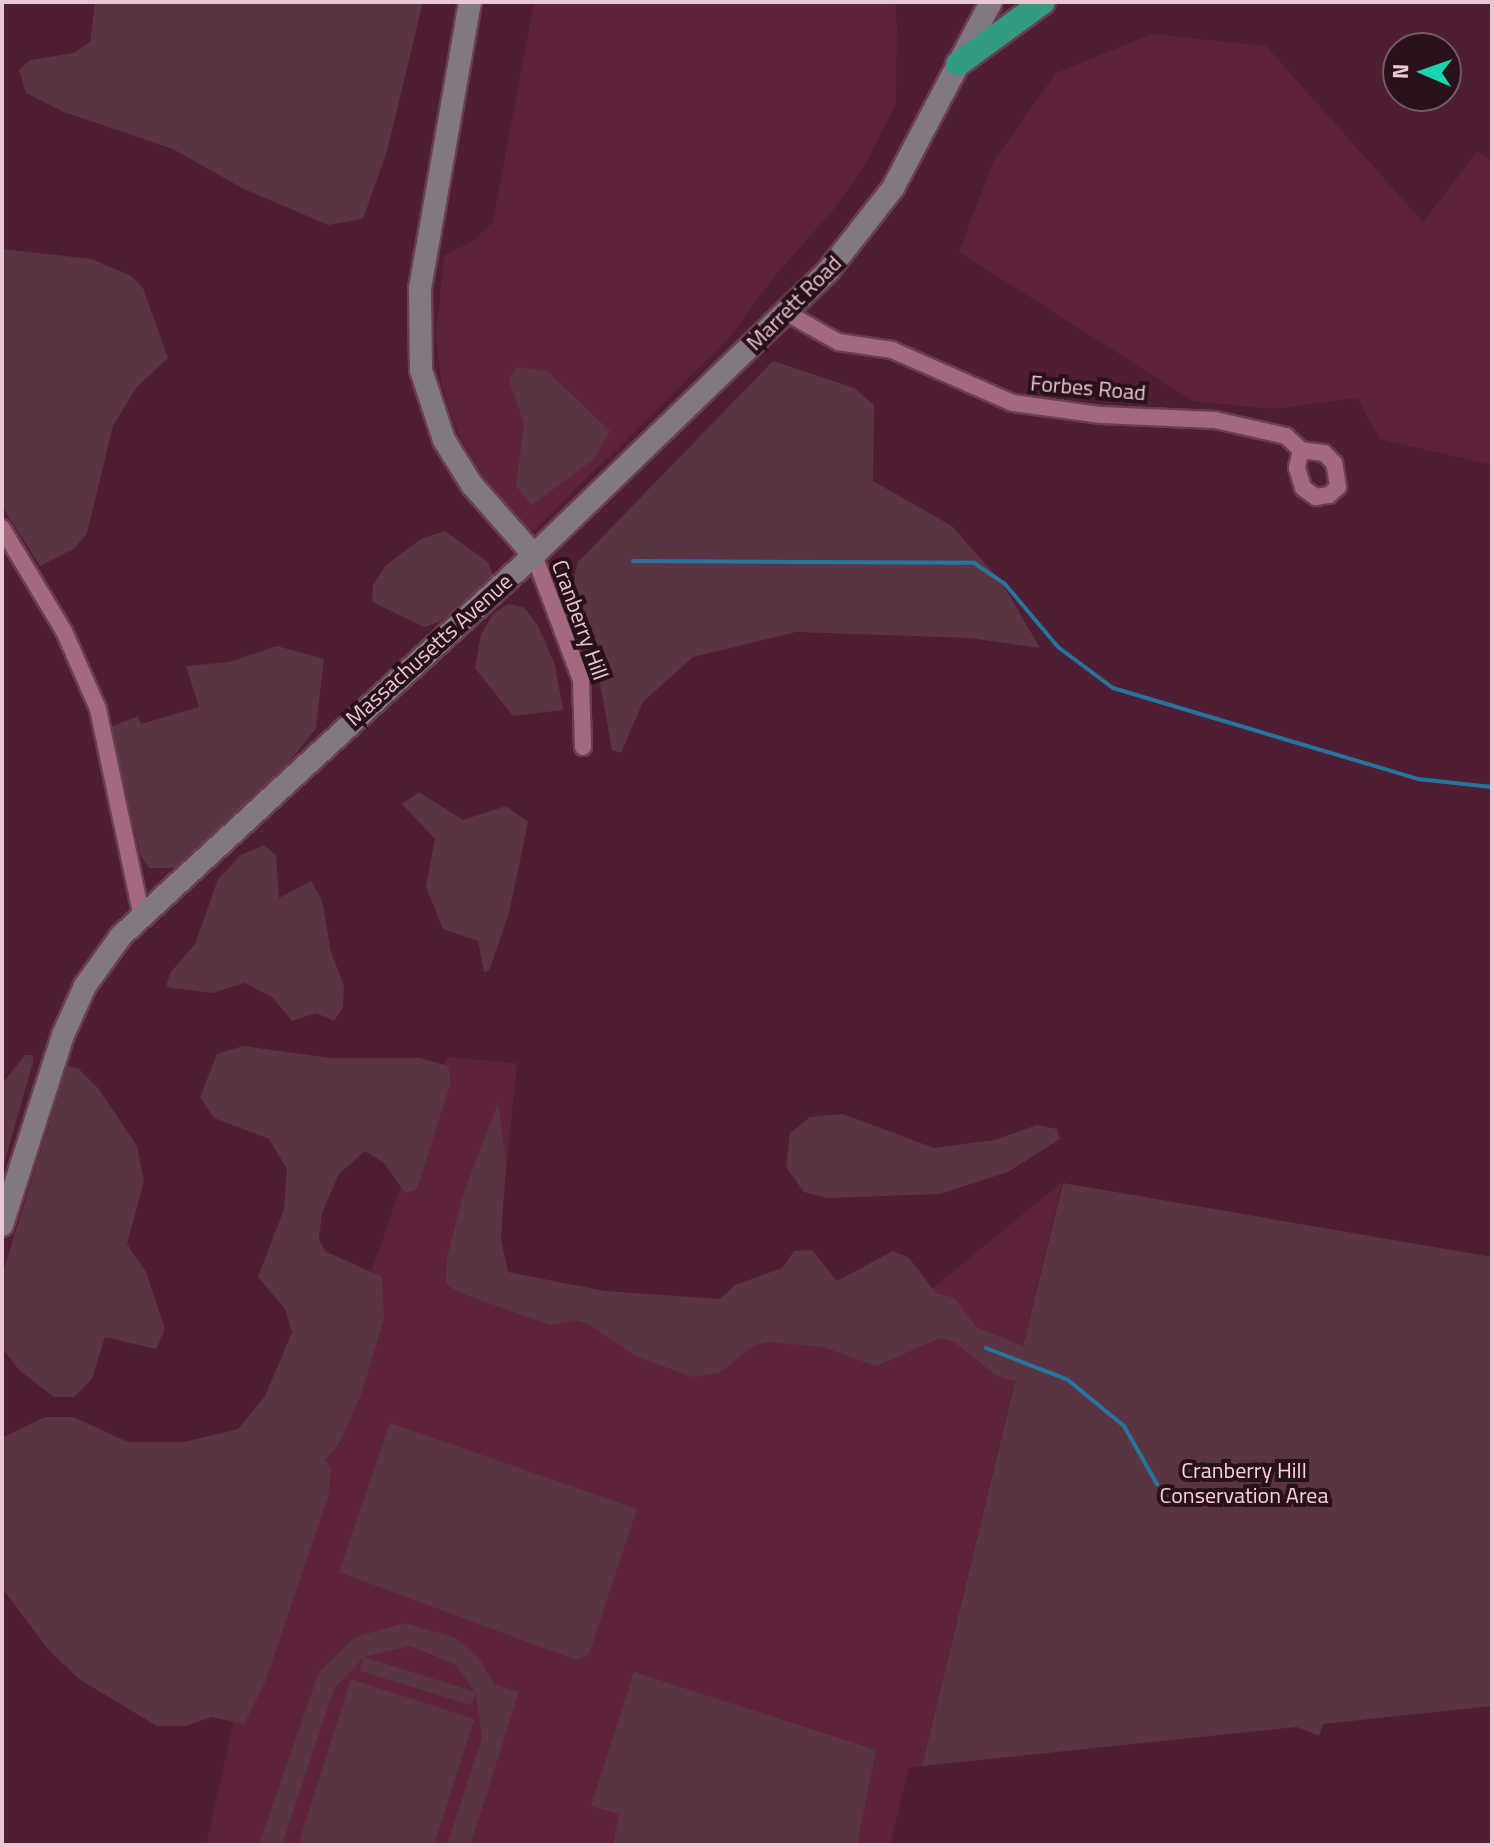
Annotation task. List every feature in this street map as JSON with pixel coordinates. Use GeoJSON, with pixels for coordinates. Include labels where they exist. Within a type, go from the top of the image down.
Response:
{"type":"FeatureCollection","features":[{"type":"Feature","properties":{"kind":"highway"},"geometry":{"type":"LineString","coordinates":[[958,64],[1043,2]]}},
{"type":"Feature","properties":{"kind":"main road"},"geometry":{"type":"LineString","coordinates":[[470,2],[420,288],[421,370],[444,440],[472,485],[534,555]]}},
{"type":"Feature","properties":{"kind":"main road","name":"Marrett Road"},"geometry":{"type":"LineString","coordinates":[[534,555],[787,313],[847,249],[893,188],[991,2]]}},
{"type":"Feature","properties":{"kind":"main road","name":"Massachusetts Avenue"},"geometry":{"type":"LineString","coordinates":[[2,1225],[78,1000],[141,913],[534,555]]}},
{"type":"Feature","properties":{"kind":"street","name":"Forbes Road"},"geometry":{"type":"LineString","coordinates":[[787,313],[838,342],[892,350],[1013,403],[1101,415],[1215,420],[1286,436],[1301,450]]}},
{"type":"Feature","properties":{"kind":"street"},"geometry":{"type":"LineString","coordinates":[[2,528],[64,631],[98,709],[141,913]]}},
{"type":"Feature","properties":{"kind":"street","name":"Cranberry Hill"},"geometry":{"type":"LineString","coordinates":[[534,555],[581,680],[583,747]]}},
{"type":"Feature","properties":{"kind":"shaded area"},"geometry":{"type":"Polygon","coordinates":[[[534,2],[895,2],[897,27],[896,104],[865,165],[834,209],[774,277],[729,338],[531,533],[487,483],[458,433],[442,386],[436,335],[444,255],[472,242],[493,222],[534,2]]]}},
{"type":"Feature","properties":{"kind":"shaded area"},"geometry":{"type":"Polygon","coordinates":[[[1152,34],[1266,46],[1423,222],[1477,152],[1492,160],[1492,465],[1380,439],[1357,398],[1273,409],[1193,401],[959,252],[993,162],[1056,73],[1152,34]]]}},
{"type":"Feature","properties":{"kind":"shaded area"},"geometry":{"type":"Polygon","coordinates":[[[447,1057],[517,1063],[494,1297],[864,1345],[1062,1182],[922,1766],[909,1768],[890,1845],[182,1845],[207,1842],[271,1554],[447,1057]]]}},
{"type":"Feature","properties":{"kind":"green space"},"geometry":{"type":"Polygon","coordinates":[[[95,2],[423,2],[387,151],[363,219],[328,225],[242,188],[173,149],[64,112],[26,93],[19,70],[30,60],[74,53],[90,42],[95,2]]]}},
{"type":"Feature","properties":{"kind":"green space"},"geometry":{"type":"Polygon","coordinates":[[[2,249],[92,259],[131,276],[143,288],[168,358],[136,388],[113,426],[87,533],[75,548],[40,566],[2,506],[2,249]]]}},
{"type":"Feature","properties":{"kind":"green space"},"geometry":{"type":"Polygon","coordinates":[[[773,361],[854,388],[874,405],[873,481],[952,526],[1002,583],[1040,648],[970,638],[796,632],[693,657],[643,702],[621,753],[612,750],[593,644],[574,582],[577,563],[773,361]]]}},
{"type":"Feature","properties":{"kind":"green space"},"geometry":{"type":"Polygon","coordinates":[[[517,367],[547,371],[610,431],[594,459],[532,505],[516,486],[524,424],[509,380],[517,367]]]}},
{"type":"Feature","properties":{"kind":"green space"},"geometry":{"type":"Polygon","coordinates":[[[445,531],[488,562],[494,578],[445,620],[424,627],[372,602],[373,585],[386,565],[421,539],[445,531]]]}},
{"type":"Feature","properties":{"kind":"green space"},"geometry":{"type":"Polygon","coordinates":[[[509,604],[524,607],[538,626],[555,665],[563,710],[513,716],[475,668],[481,634],[494,613],[509,604]]]}},
{"type":"Feature","properties":{"kind":"green space"},"geometry":{"type":"Polygon","coordinates":[[[277,646],[324,659],[316,728],[280,774],[175,868],[149,868],[140,854],[111,727],[138,716],[141,724],[199,707],[186,666],[229,662],[277,646]]]}},
{"type":"Feature","properties":{"kind":"green space"},"geometry":{"type":"Polygon","coordinates":[[[419,792],[463,820],[506,806],[528,822],[509,913],[489,971],[484,972],[478,941],[443,929],[426,887],[435,839],[402,804],[419,792]]]}},
{"type":"Feature","properties":{"kind":"green space"},"geometry":{"type":"Polygon","coordinates":[[[264,845],[276,855],[279,898],[311,881],[322,900],[331,952],[344,986],[343,1007],[334,1021],[316,1013],[292,1021],[272,997],[245,983],[212,993],[166,987],[170,973],[195,944],[218,879],[241,855],[264,845]]]}},
{"type":"Feature","properties":{"kind":"green space"},"geometry":{"type":"Polygon","coordinates":[[[243,1046],[330,1058],[420,1058],[448,1066],[451,1082],[417,1189],[405,1193],[384,1163],[365,1151],[339,1174],[322,1213],[319,1239],[325,1251],[382,1277],[384,1318],[362,1392],[340,1442],[325,1460],[331,1469],[328,1497],[265,1682],[244,1724],[211,1717],[186,1726],[157,1726],[79,1679],[48,1649],[2,1588],[2,1438],[45,1417],[73,1417],[128,1442],[184,1442],[238,1429],[265,1396],[292,1332],[285,1309],[258,1277],[284,1209],[287,1169],[269,1139],[214,1118],[200,1097],[217,1054],[243,1046]]]}},
{"type":"Feature","properties":{"kind":"green space"},"geometry":{"type":"Polygon","coordinates":[[[25,1055],[33,1055],[33,1062],[2,1171],[2,1084],[25,1055]]]}},
{"type":"Feature","properties":{"kind":"green space"},"geometry":{"type":"Polygon","coordinates":[[[67,1066],[78,1068],[98,1088],[137,1146],[144,1181],[127,1244],[146,1272],[165,1329],[156,1349],[105,1337],[92,1379],[74,1397],[54,1397],[20,1371],[2,1348],[2,1275],[67,1066]]]}},
{"type":"Feature","properties":{"kind":"green space","name":"Cranberry Hill Conservation Area"},"geometry":{"type":"Polygon","coordinates":[[[498,1103],[506,1164],[501,1239],[508,1272],[605,1291],[720,1299],[735,1285],[782,1268],[794,1251],[812,1250],[837,1281],[893,1251],[909,1258],[936,1293],[954,1298],[976,1327],[1023,1346],[1063,1183],[1492,1257],[1492,1706],[1323,1724],[1319,1736],[1297,1727],[922,1766],[1015,1381],[997,1376],[953,1341],[940,1338],[876,1366],[823,1347],[768,1342],[755,1345],[719,1373],[692,1377],[636,1356],[588,1324],[575,1320],[550,1325],[458,1292],[446,1284],[447,1257],[463,1195],[498,1103]]]}},
{"type":"Feature","properties":{"kind":"green space"},"geometry":{"type":"Polygon","coordinates":[[[843,1114],[934,1148],[995,1140],[1037,1125],[1057,1129],[1060,1139],[1008,1172],[940,1194],[827,1198],[804,1192],[786,1167],[790,1133],[810,1117],[843,1114]]]}},
{"type":"Feature","properties":{"kind":"green space"},"geometry":{"type":"Polygon","coordinates":[[[390,1423],[637,1509],[589,1654],[576,1660],[339,1572],[390,1423]]]}},
{"type":"Feature","properties":{"kind":"green space"},"geometry":{"type":"Polygon","coordinates":[[[405,1623],[456,1638],[479,1658],[494,1684],[519,1692],[470,1845],[447,1845],[482,1738],[476,1693],[471,1705],[360,1671],[363,1658],[334,1689],[282,1845],[259,1845],[319,1672],[355,1637],[405,1623]],[[410,1646],[364,1657],[475,1692],[455,1664],[410,1646]]]}},
{"type":"Feature","properties":{"kind":"green space"},"geometry":{"type":"Polygon","coordinates":[[[634,1672],[876,1750],[857,1845],[613,1845],[619,1814],[591,1806],[634,1672]]]}},
{"type":"Feature","properties":{"kind":"green space"},"geometry":{"type":"Polygon","coordinates":[[[351,1679],[474,1719],[434,1845],[298,1845],[351,1679]]]}},
{"type":"Feature","properties":{"kind":"waterway"},"geometry":{"type":"LineString","coordinates":[[633,561],[974,563],[1005,584],[1058,647],[1113,688],[1418,779],[1492,787]]}},
{"type":"Feature","properties":{"kind":"waterway"},"geometry":{"type":"LineString","coordinates":[[986,1348],[1068,1380],[1124,1426],[1157,1484]]}}]}
